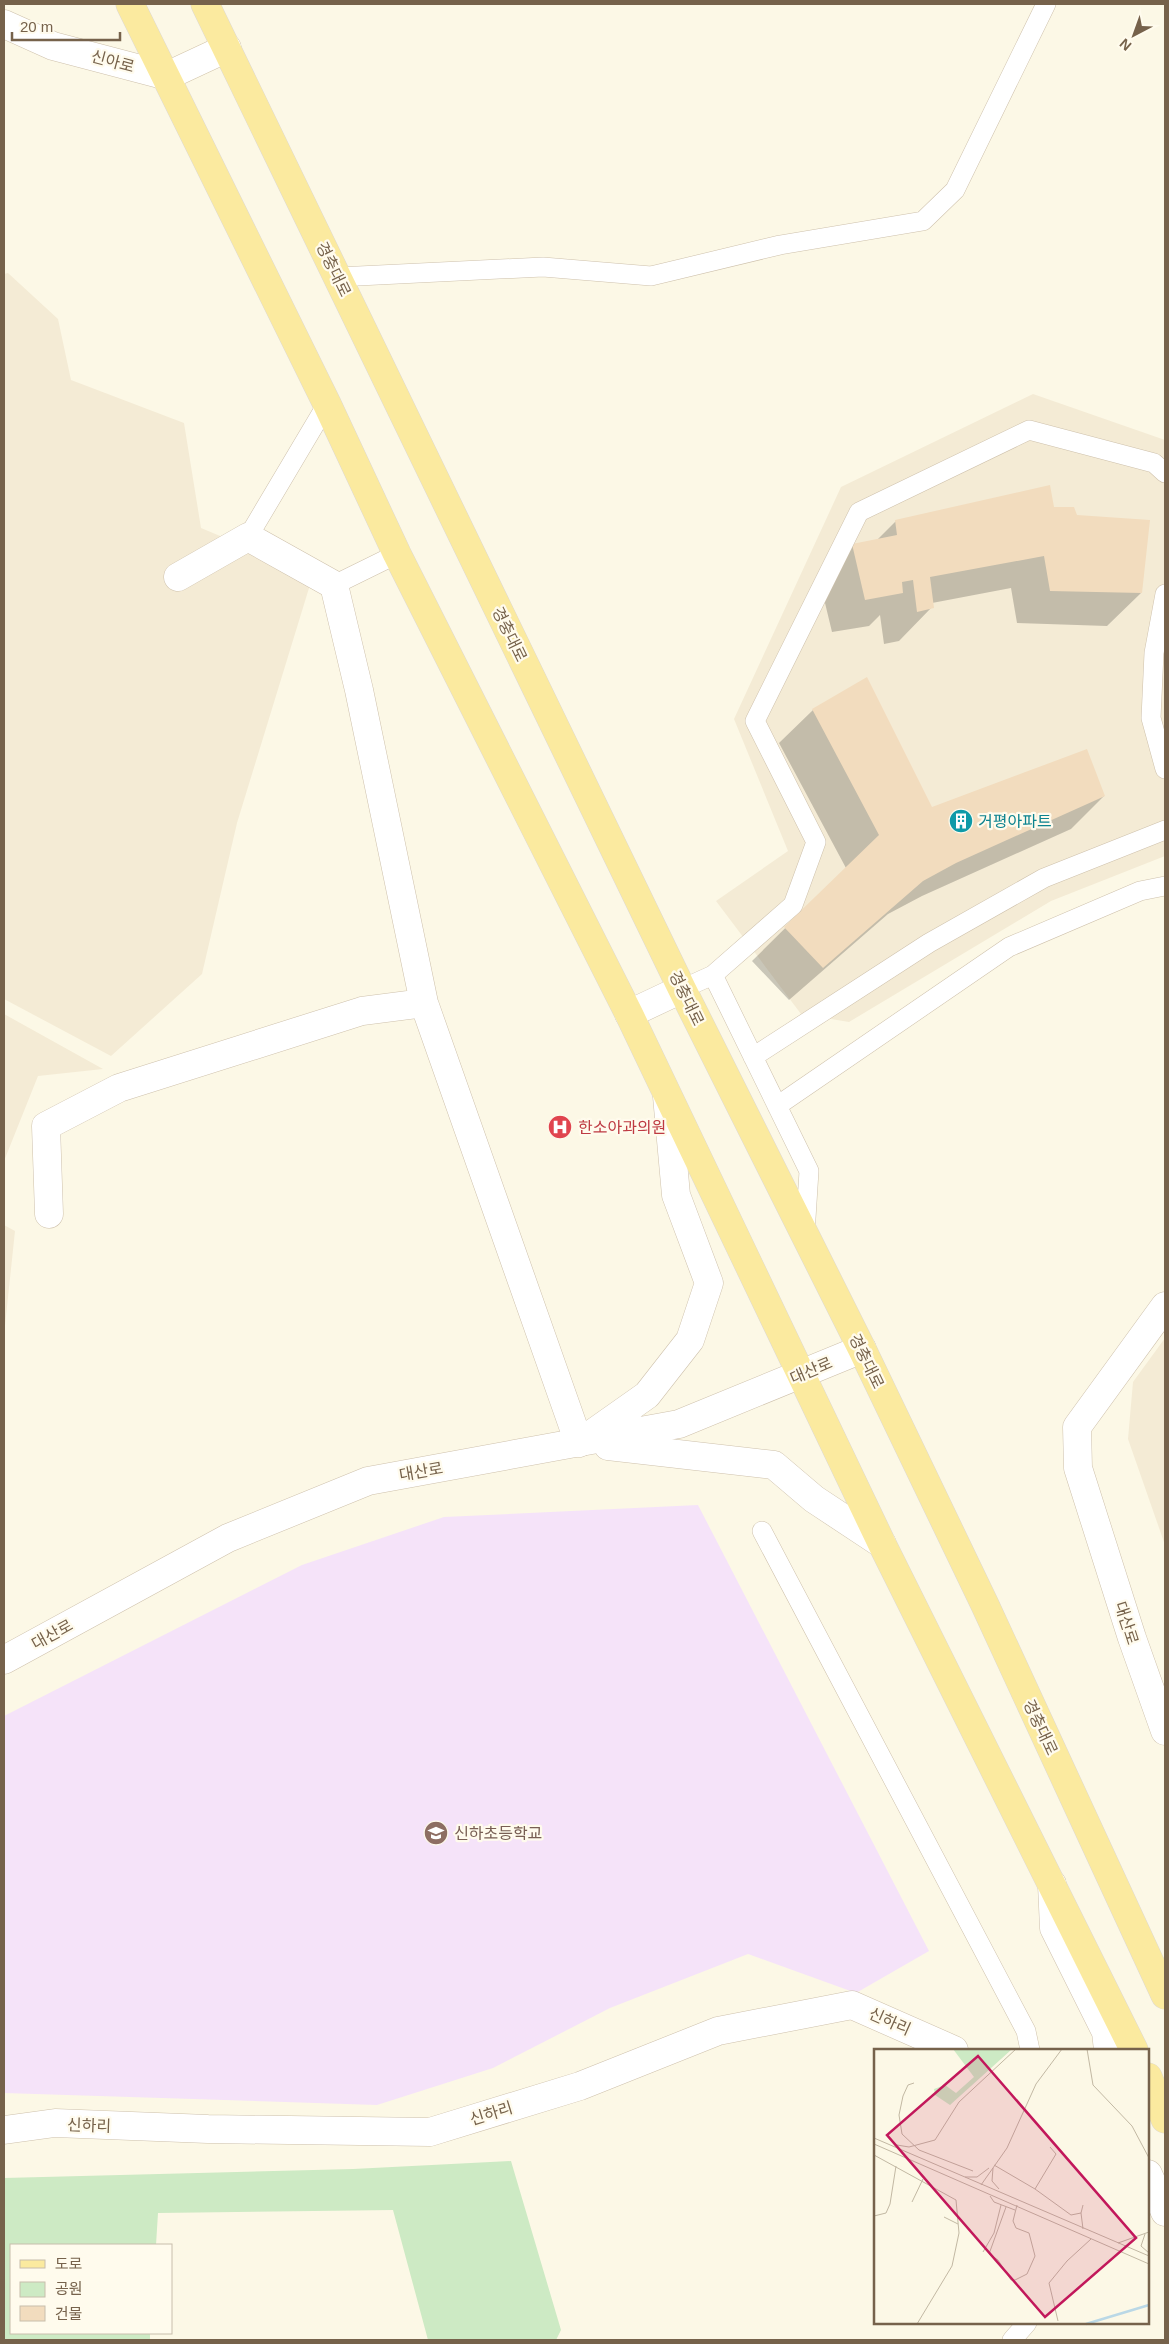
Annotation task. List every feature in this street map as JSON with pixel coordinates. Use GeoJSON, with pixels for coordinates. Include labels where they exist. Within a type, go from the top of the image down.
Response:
{"type":"FeatureCollection","features":[{"type":"Feature","properties":{"kind":"main road"},"geometry":{"type":"LineString","coordinates":[[130,4],[327,404],[397,554],[629,1014],[882,1544],[1134,2049]]}},
{"type":"Feature","properties":{"kind":"main road","name":"경충대로"},"geometry":{"type":"LineString","coordinates":[[205,4],[682,989],[862,1348],[985,1605],[1165,1995]]}},
{"type":"Feature","properties":{"kind":"main road"},"geometry":{"type":"LineString","coordinates":[[1149,2079],[1165,2119]]}},
{"type":"Feature","properties":{"kind":"street","name":"신아로"},"geometry":{"type":"LineString","coordinates":[[4,24],[53,46],[167,76]]}},
{"type":"Feature","properties":{"kind":"street"},"geometry":{"type":"LineString","coordinates":[[167,76],[227,48]]}},
{"type":"Feature","properties":{"kind":"street"},"geometry":{"type":"LineString","coordinates":[[178,577],[248,537],[334,585],[359,690],[424,1004],[579,1443]]}},
{"type":"Feature","properties":{"kind":"street"},"geometry":{"type":"LineString","coordinates":[[629,1014],[682,989]]}},
{"type":"Feature","properties":{"kind":"street"},"geometry":{"type":"LineString","coordinates":[[49,1214],[46,1126],[119,1088],[362,1011],[424,1004]]}},
{"type":"Feature","properties":{"kind":"street"},"geometry":{"type":"LineString","coordinates":[[579,1443],[647,1395],[690,1340],[708,1283],[676,1194],[667,1094]]}},
{"type":"Feature","properties":{"kind":"street","name":"대산로"},"geometry":{"type":"LineString","coordinates":[[1165,1306],[1077,1427],[1078,1468],[1132,1638],[1165,1730]]}},
{"type":"Feature","properties":{"kind":"street","name":"대산로"},"geometry":{"type":"LineString","coordinates":[[4,1660],[228,1538],[368,1481],[679,1424],[801,1375],[862,1348]]}},
{"type":"Feature","properties":{"kind":"street"},"geometry":{"type":"LineString","coordinates":[[579,1443],[774,1465],[814,1499],[882,1544]]}},
{"type":"Feature","properties":{"kind":"street"},"geometry":{"type":"LineString","coordinates":[[1052,1884],[1054,1928],[1106,2032],[1108,2049]]}},
{"type":"Feature","properties":{"kind":"street","name":"신하리"},"geometry":{"type":"LineString","coordinates":[[4,2130],[55,2124],[208,2129],[430,2132],[580,2086],[718,2031],[852,2005],[952,2049]]}},
{"type":"Feature","properties":{"kind":"street"},"geometry":{"type":"LineString","coordinates":[[1149,2176],[1165,2212]]}},
{"type":"Feature","properties":{"kind":"lane"},"geometry":{"type":"LineString","coordinates":[[338,277],[543,267],[652,276],[780,245],[922,221],[955,190],[1046,4]]}},
{"type":"Feature","properties":{"kind":"lane"},"geometry":{"type":"LineString","coordinates":[[248,537],[327,404]]}},
{"type":"Feature","properties":{"kind":"lane"},"geometry":{"type":"LineString","coordinates":[[682,989],[713,975],[793,905],[816,842],[755,721],[859,512],[1029,430],[1154,463],[1165,473]]}},
{"type":"Feature","properties":{"kind":"lane"},"geometry":{"type":"LineString","coordinates":[[334,585],[397,554]]}},
{"type":"Feature","properties":{"kind":"lane"},"geometry":{"type":"LineString","coordinates":[[1165,594],[1154,653],[1151,718],[1165,769]]}},
{"type":"Feature","properties":{"kind":"lane"},"geometry":{"type":"LineString","coordinates":[[753,1057],[929,943],[1044,878],[1165,830]]}},
{"type":"Feature","properties":{"kind":"lane"},"geometry":{"type":"LineString","coordinates":[[777,1106],[1009,947],[1140,891],[1165,886]]}},
{"type":"Feature","properties":{"kind":"lane"},"geometry":{"type":"LineString","coordinates":[[713,975],[809,1171],[805,1235]]}},
{"type":"Feature","properties":{"kind":"lane"},"geometry":{"type":"LineString","coordinates":[[762,1531],[1026,2031],[1030,2049]]}},
{"type":"Feature","properties":{"kind":"lane"},"geometry":{"type":"LineString","coordinates":[[1012,2340],[1027,2324]]}},
{"type":"Feature","properties":{"kind":"shaded area"},"geometry":{"type":"Polygon","coordinates":[[[8,273],[58,319],[71,380],[184,423],[201,528],[313,575],[237,823],[202,974],[111,1056],[4,999],[4,274],[8,273]]]}},
{"type":"Feature","properties":{"kind":"shaded area","name":"거평아파트"},"geometry":{"type":"Polygon","coordinates":[[[1033,394],[1165,440],[1165,856],[1051,901],[849,1022],[801,1014],[716,901],[788,851],[734,719],[841,487],[1033,394]]]}},
{"type":"Feature","properties":{"kind":"shaded area"},"geometry":{"type":"Polygon","coordinates":[[[4,1014],[103,1069],[38,1076],[4,1161],[4,1014]]]}},
{"type":"Feature","properties":{"kind":"shaded area"},"geometry":{"type":"Polygon","coordinates":[[[4,1225],[15,1231],[4,1335],[4,1225]]]}},
{"type":"Feature","properties":{"kind":"shaded area"},"geometry":{"type":"Polygon","coordinates":[[[1165,1338],[1165,1545],[1128,1439],[1133,1382],[1165,1338]]]}},
{"type":"Feature","properties":{"kind":"shaded area","name":"신하초등학교"},"geometry":{"type":"Polygon","coordinates":[[[698,1505],[929,1951],[856,1993],[748,1954],[610,2008],[493,2068],[377,2105],[4,2093],[4,1716],[302,1565],[444,1517],[698,1505]]]}},
{"type":"Feature","properties":{"kind":"green space"},"geometry":{"type":"Polygon","coordinates":[[[511,2161],[561,2330],[556,2340],[428,2340],[393,2210],[158,2213],[156,2244],[10,2244],[10,2334],[150,2334],[150,2340],[4,2340],[4,2178],[353,2169],[511,2161]]]}},
{"type":"Feature","properties":{"kind":"building"},"geometry":{"type":"Polygon","coordinates":[[[1050,485],[1054,507],[1074,507],[1077,515],[1150,520],[1142,593],[1050,591],[1044,556],[930,577],[934,608],[917,612],[913,580],[902,582],[903,593],[865,600],[852,544],[897,535],[895,520],[1050,485]]]}},
{"type":"Feature","properties":{"kind":"building","name":"거평아파트"},"geometry":{"type":"Polygon","coordinates":[[[867,677],[932,807],[1087,749],[1105,796],[956,863],[923,881],[823,968],[784,927],[879,835],[812,709],[867,677]]]}},
{"type":"Feature","properties":{"kind":"place","name":"거평아파트"},"geometry":{"type":"Point","coordinates":[961,821]}},
{"type":"Feature","properties":{"kind":"place","name":"한소아과의원"},"geometry":{"type":"Point","coordinates":[560,1127]}},
{"type":"Feature","properties":{"kind":"place","name":"신하초등학교"},"geometry":{"type":"Point","coordinates":[436,1833]}}]}
